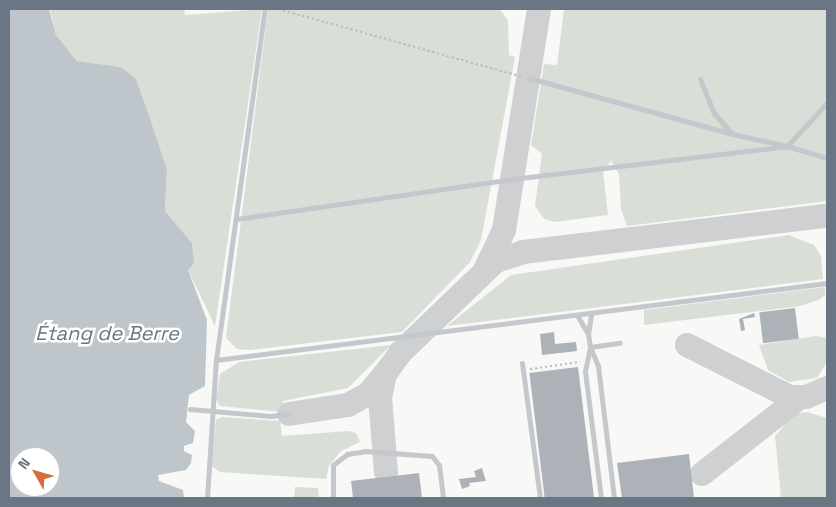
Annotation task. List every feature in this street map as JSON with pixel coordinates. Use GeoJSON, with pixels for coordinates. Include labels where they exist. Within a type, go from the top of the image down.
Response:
{"type":"FeatureCollection","features":[{"type":"Feature","properties":{"kind":"lane"},"geometry":{"type":"LineString","coordinates":[[207,498],[216,360],[265,9]]}},
{"type":"Feature","properties":{"kind":"lane"},"geometry":{"type":"LineString","coordinates":[[528,78],[827,158]]}},
{"type":"Feature","properties":{"kind":"lane"},"geometry":{"type":"LineString","coordinates":[[700,79],[714,113],[732,134]]}},
{"type":"Feature","properties":{"kind":"lane"},"geometry":{"type":"LineString","coordinates":[[236,220],[512,179],[787,146],[827,103]]}},
{"type":"Feature","properties":{"kind":"lane"},"geometry":{"type":"LineString","coordinates":[[216,360],[827,284]]}},
{"type":"Feature","properties":{"kind":"lane"},"geometry":{"type":"LineString","coordinates":[[590,314],[588,334],[590,347],[598,366],[614,498]]}},
{"type":"Feature","properties":{"kind":"lane"},"geometry":{"type":"LineString","coordinates":[[577,315],[588,334]]}},
{"type":"Feature","properties":{"kind":"lane"},"geometry":{"type":"LineString","coordinates":[[590,347],[620,343]]}},
{"type":"Feature","properties":{"kind":"lane"},"geometry":{"type":"LineString","coordinates":[[590,347],[585,361],[601,498]]}},
{"type":"Feature","properties":{"kind":"lane"},"geometry":{"type":"LineString","coordinates":[[522,363],[540,498]]}},
{"type":"Feature","properties":{"kind":"lane"},"geometry":{"type":"LineString","coordinates":[[190,409],[270,416],[289,414]]}},
{"type":"Feature","properties":{"kind":"lane"},"geometry":{"type":"LineString","coordinates":[[333,498],[333,466],[348,454],[365,451],[432,456],[438,465],[443,498]]}},
{"type":"Feature","properties":{"kind":"path"},"geometry":{"type":"LineString","coordinates":[[278,9],[528,78]]}},
{"type":"Feature","properties":{"kind":"path"},"geometry":{"type":"LineString","coordinates":[[523,370],[585,361]]}},
{"type":"Feature","properties":{"kind":"shaded area"},"geometry":{"type":"Polygon","coordinates":[[[50,9],[184,9],[185,15],[262,9],[215,326],[188,270],[192,243],[165,211],[167,170],[121,67],[77,61],[56,35],[50,9]]]}},
{"type":"Feature","properties":{"kind":"shaded area"},"geometry":{"type":"Polygon","coordinates":[[[268,9],[500,9],[508,21],[509,55],[515,57],[481,240],[470,262],[402,332],[249,350],[237,349],[226,338],[268,9]]]}},
{"type":"Feature","properties":{"kind":"shaded area"},"geometry":{"type":"Polygon","coordinates":[[[564,9],[827,9],[827,201],[627,226],[621,209],[619,174],[611,161],[603,171],[608,215],[555,222],[544,219],[535,206],[542,154],[531,145],[544,64],[557,65],[564,9]]]}},
{"type":"Feature","properties":{"kind":"shaded area"},"geometry":{"type":"Polygon","coordinates":[[[789,235],[814,245],[821,256],[823,279],[447,326],[511,275],[789,235]]]}},
{"type":"Feature","properties":{"kind":"shaded area"},"geometry":{"type":"Polygon","coordinates":[[[825,287],[825,295],[819,300],[800,306],[644,325],[644,310],[825,287]]]}},
{"type":"Feature","properties":{"kind":"shaded area"},"geometry":{"type":"Polygon","coordinates":[[[816,336],[827,338],[827,362],[817,378],[789,382],[768,370],[759,345],[816,336]]]}},
{"type":"Feature","properties":{"kind":"shaded area"},"geometry":{"type":"Polygon","coordinates":[[[391,345],[348,388],[283,401],[282,412],[220,406],[216,399],[220,374],[239,362],[391,345]]]}},
{"type":"Feature","properties":{"kind":"shaded area"},"geometry":{"type":"Polygon","coordinates":[[[807,412],[827,418],[827,498],[781,498],[775,436],[794,414],[807,412]]]}},
{"type":"Feature","properties":{"kind":"shaded area"},"geometry":{"type":"Polygon","coordinates":[[[222,417],[280,421],[282,436],[348,431],[356,433],[360,442],[341,451],[329,466],[326,479],[220,472],[211,466],[216,420],[222,417]]]}},
{"type":"Feature","properties":{"kind":"shaded area"},"geometry":{"type":"Polygon","coordinates":[[[295,487],[318,488],[319,498],[294,498],[295,487]]]}},
{"type":"Feature","properties":{"kind":"water","name":"Étang de Berre"},"geometry":{"type":"Polygon","coordinates":[[[9,9],[49,9],[56,35],[77,61],[121,67],[136,79],[167,170],[165,211],[192,243],[194,263],[188,270],[207,320],[205,386],[189,395],[186,422],[195,431],[193,443],[184,446],[184,451],[192,455],[191,463],[186,470],[158,475],[159,481],[183,490],[184,498],[9,498],[9,9]]]}},
{"type":"Feature","properties":{"kind":"building"},"geometry":{"type":"Polygon","coordinates":[[[795,308],[799,339],[763,343],[759,312],[795,308]]]}},
{"type":"Feature","properties":{"kind":"building"},"geometry":{"type":"Polygon","coordinates":[[[754,313],[755,317],[743,319],[745,330],[741,331],[739,319],[754,313]]]}},
{"type":"Feature","properties":{"kind":"building"},"geometry":{"type":"Polygon","coordinates":[[[554,332],[555,344],[576,342],[577,351],[542,355],[540,334],[554,332]]]}},
{"type":"Feature","properties":{"kind":"building"},"geometry":{"type":"Polygon","coordinates":[[[578,367],[594,498],[545,498],[529,373],[578,367]]]}},
{"type":"Feature","properties":{"kind":"building"},"geometry":{"type":"Polygon","coordinates":[[[689,454],[694,498],[622,498],[617,463],[689,454]]]}},
{"type":"Feature","properties":{"kind":"building"},"geometry":{"type":"Polygon","coordinates":[[[482,468],[486,481],[469,483],[470,486],[462,489],[459,479],[476,477],[474,471],[482,468]]]}},
{"type":"Feature","properties":{"kind":"building"},"geometry":{"type":"Polygon","coordinates":[[[419,473],[422,498],[353,498],[351,481],[419,473]]]}},
{"type":"Feature","properties":{"kind":"taxiway"},"geometry":{"type":"LineString","coordinates":[[486,268],[504,230],[539,9]]}},
{"type":"Feature","properties":{"kind":"taxiway"},"geometry":{"type":"LineString","coordinates":[[386,472],[380,398],[385,374],[400,353],[496,261],[523,252],[827,216]]}},
{"type":"Feature","properties":{"kind":"taxiway"},"geometry":{"type":"LineString","coordinates":[[687,345],[790,397],[806,397],[827,388]]}},
{"type":"Feature","properties":{"kind":"taxiway"},"geometry":{"type":"LineString","coordinates":[[289,414],[348,405],[368,394],[385,374]]}},
{"type":"Feature","properties":{"kind":"taxiway"},"geometry":{"type":"LineString","coordinates":[[702,474],[799,398]]}}]}
